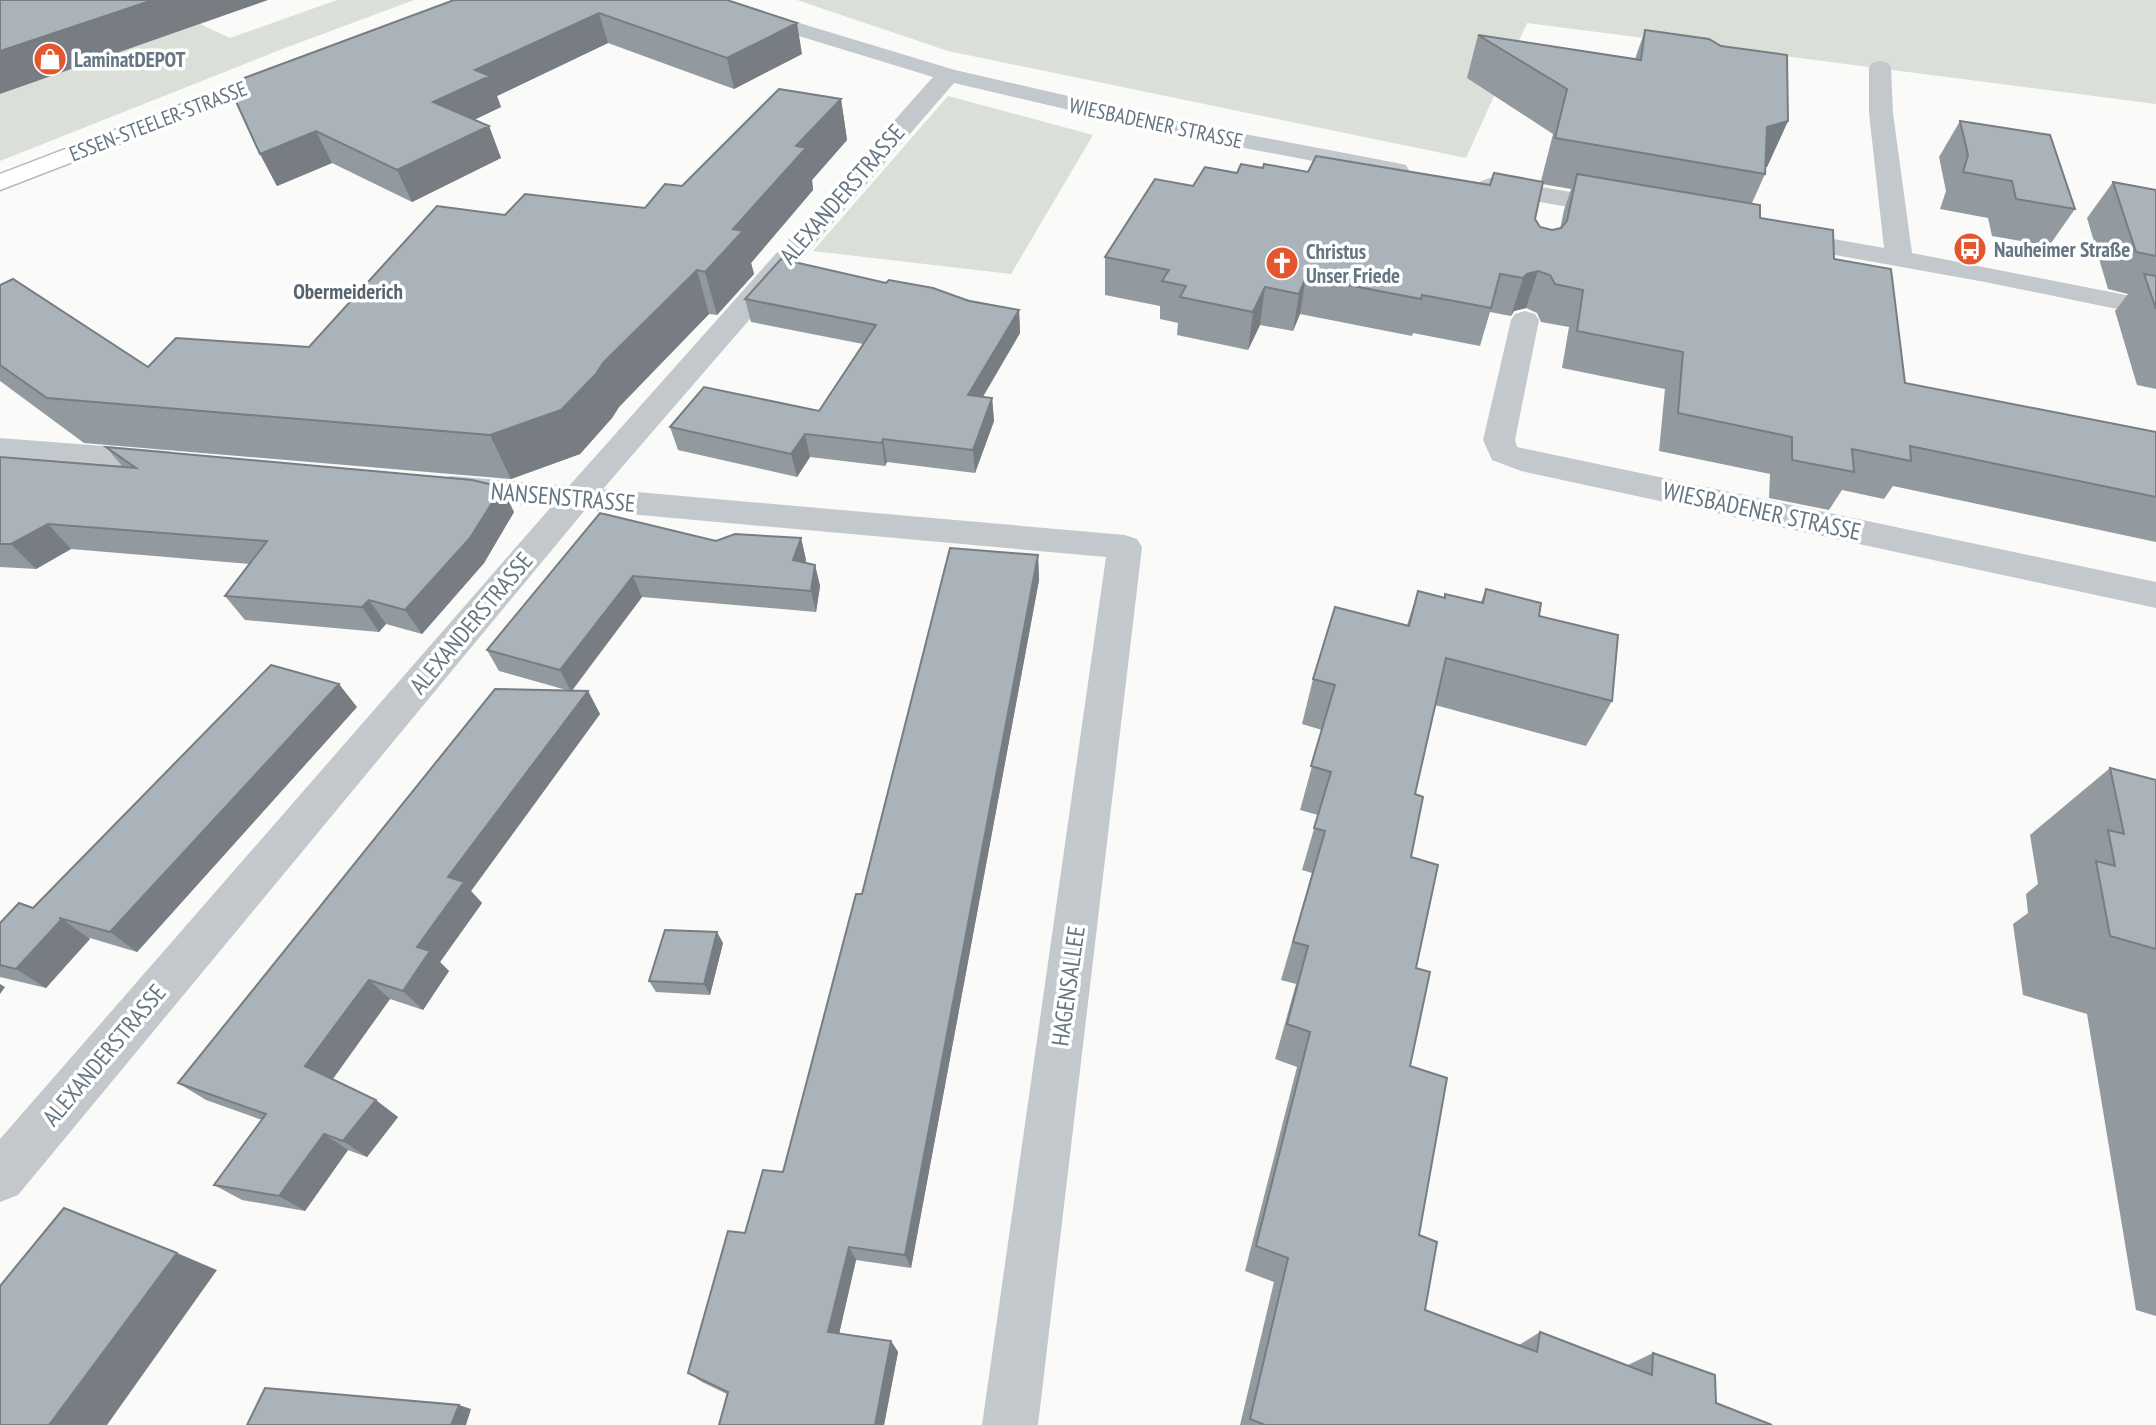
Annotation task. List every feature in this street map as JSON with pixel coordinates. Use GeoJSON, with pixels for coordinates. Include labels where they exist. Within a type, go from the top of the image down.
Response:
{"type":"FeatureCollection","features":[{"type":"Feature","properties":{"kind":"main road","name":"ESSEN-STEELER-STRASSE"},"geometry":{"type":"LineString","coordinates":[[0,183],[299,66]]}},
{"type":"Feature","properties":{"kind":"street","name":"WIESBADENER STRASSE"},"geometry":{"type":"LineString","coordinates":[[701,0],[949,75],[1188,130],[1414,173]]}},
{"type":"Feature","properties":{"kind":"street","name":"WIESBADENER STRASSE"},"geometry":{"type":"LineString","coordinates":[[726,0],[768,19]]}},
{"type":"Feature","properties":{"kind":"street"},"geometry":{"type":"LineString","coordinates":[[1880,68],[1881,113],[1899,258]]}},
{"type":"Feature","properties":{"kind":"street","name":"ALEXANDERSTRASSE"},"geometry":{"type":"LineString","coordinates":[[0,1177],[577,498],[949,75]]}},
{"type":"Feature","properties":{"kind":"street"},"geometry":{"type":"LineString","coordinates":[[1469,182],[1549,209],[1645,213]]}},
{"type":"Feature","properties":{"kind":"street"},"geometry":{"type":"LineString","coordinates":[[1765,235],[1899,258],[2156,309]]}},
{"type":"Feature","properties":{"kind":"street","name":"WIESBADENER STRASSE"},"geometry":{"type":"LineString","coordinates":[[1525,320],[1499,440],[1503,453],[1521,460],[2156,595]]}},
{"type":"Feature","properties":{"kind":"street"},"geometry":{"type":"LineString","coordinates":[[0,447],[192,464]]}},
{"type":"Feature","properties":{"kind":"street","name":"NANSENSTRASSE"},"geometry":{"type":"LineString","coordinates":[[426,485],[1125,547]]}},
{"type":"Feature","properties":{"kind":"street","name":"HAGENSALLEE"},"geometry":{"type":"LineString","coordinates":[[1010,1425],[1125,547]]}},
{"type":"Feature","properties":{"kind":"shaded area"},"geometry":{"type":"Polygon","coordinates":[[[337,0],[414,0],[0,161],[0,94],[200,24],[230,38],[337,0]]]}},
{"type":"Feature","properties":{"kind":"shaded area"},"geometry":{"type":"Polygon","coordinates":[[[797,0],[2156,0],[2156,104],[1527,23],[1466,158],[948,51],[797,0]]]}},
{"type":"Feature","properties":{"kind":"shaded area"},"geometry":{"type":"Polygon","coordinates":[[[948,96],[1093,135],[1011,274],[813,251],[948,96]]]}},
{"type":"Feature","properties":{"kind":"building"},"geometry":{"type":"Polygon","coordinates":[[[0,0],[153,0],[0,51],[0,0]]]}},
{"type":"Feature","properties":{"kind":"building"},"geometry":{"type":"Polygon","coordinates":[[[454,0],[727,0],[797,23],[727,58],[599,13],[475,70],[490,76],[433,102],[489,126],[397,170],[316,131],[260,154],[228,84],[454,0]]]}},
{"type":"Feature","properties":{"kind":"building"},"geometry":{"type":"Polygon","coordinates":[[[1645,30],[1709,39],[1721,46],[1787,55],[1788,121],[1767,127],[1765,174],[1555,138],[1567,89],[1478,35],[1641,60],[1645,30]]]}},
{"type":"Feature","properties":{"kind":"building"},"geometry":{"type":"Polygon","coordinates":[[[779,89],[841,99],[796,146],[806,148],[733,229],[743,231],[705,272],[697,270],[603,363],[596,374],[561,410],[490,435],[47,398],[0,365],[0,285],[13,279],[148,367],[176,338],[309,347],[437,206],[505,215],[525,194],[645,208],[665,184],[682,186],[779,89]]]}},
{"type":"Feature","properties":{"kind":"building"},"geometry":{"type":"Polygon","coordinates":[[[1960,121],[2050,135],[2075,209],[2016,199],[2012,181],[1963,172],[1968,155],[1960,121]]]}},
{"type":"Feature","properties":{"kind":"building"},"geometry":{"type":"Polygon","coordinates":[[[1316,156],[1490,185],[1494,173],[1543,182],[1535,219],[1540,227],[1552,230],[1561,228],[1567,221],[1577,174],[1760,205],[1760,218],[1833,230],[1834,259],[1891,269],[1905,383],[2156,432],[2156,497],[1910,446],[1911,461],[1852,449],[1854,472],[1792,460],[1792,437],[1678,413],[1683,352],[1577,331],[1583,290],[1555,284],[1550,275],[1538,271],[1523,278],[1500,274],[1491,308],[1422,295],[1421,299],[1306,277],[1299,294],[1265,287],[1253,312],[1180,297],[1186,286],[1162,281],[1169,270],[1105,257],[1155,179],[1193,186],[1205,167],[1237,173],[1241,164],[1263,168],[1264,164],[1308,172],[1316,156]]]}},
{"type":"Feature","properties":{"kind":"building"},"geometry":{"type":"Polygon","coordinates":[[[2113,182],[2156,190],[2156,256],[2136,252],[2113,182]]]}},
{"type":"Feature","properties":{"kind":"building"},"geometry":{"type":"Polygon","coordinates":[[[781,259],[886,283],[889,280],[933,288],[969,301],[1019,310],[968,395],[992,398],[973,450],[883,439],[882,443],[805,434],[791,454],[670,427],[704,387],[819,411],[876,325],[745,299],[781,259]]]}},
{"type":"Feature","properties":{"kind":"building"},"geometry":{"type":"Polygon","coordinates":[[[2144,274],[2156,276],[2156,309],[2144,274]]]}},
{"type":"Feature","properties":{"kind":"building"},"geometry":{"type":"Polygon","coordinates":[[[106,447],[472,480],[502,487],[470,538],[405,610],[369,600],[362,607],[225,596],[267,541],[48,524],[11,544],[0,544],[0,457],[136,468],[106,447]]]}},
{"type":"Feature","properties":{"kind":"building"},"geometry":{"type":"Polygon","coordinates":[[[600,513],[716,541],[735,534],[801,538],[793,560],[815,565],[811,591],[633,576],[560,670],[487,650],[600,513]]]}},
{"type":"Feature","properties":{"kind":"building"},"geometry":{"type":"Polygon","coordinates":[[[950,548],[1038,555],[905,1255],[849,1247],[828,1332],[891,1341],[875,1425],[719,1425],[728,1392],[688,1373],[728,1231],[745,1233],[763,1170],[783,1172],[856,894],[862,894],[950,548]]]}},
{"type":"Feature","properties":{"kind":"building"},"geometry":{"type":"Polygon","coordinates":[[[1486,589],[1541,603],[1539,616],[1618,635],[1612,701],[1446,658],[1415,794],[1423,797],[1411,857],[1438,865],[1416,968],[1430,972],[1410,1066],[1447,1078],[1419,1235],[1437,1242],[1425,1310],[1537,1352],[1540,1332],[1652,1375],[1653,1353],[1715,1375],[1716,1403],[1772,1425],[1265,1425],[1250,1419],[1288,1258],[1256,1246],[1310,1032],[1287,1024],[1308,946],[1293,942],[1325,831],[1314,828],[1331,772],[1311,766],[1335,685],[1313,679],[1335,607],[1409,626],[1418,591],[1483,603],[1486,589]]]}},
{"type":"Feature","properties":{"kind":"building"},"geometry":{"type":"Polygon","coordinates":[[[271,665],[339,684],[110,932],[59,918],[62,919],[16,969],[0,965],[0,923],[19,903],[33,908],[271,665]]]}},
{"type":"Feature","properties":{"kind":"building"},"geometry":{"type":"Polygon","coordinates":[[[495,689],[588,691],[448,877],[464,882],[417,947],[430,951],[403,991],[369,980],[305,1066],[376,1100],[343,1141],[324,1134],[279,1196],[214,1185],[266,1114],[178,1083],[495,689]]]}},
{"type":"Feature","properties":{"kind":"building"},"geometry":{"type":"Polygon","coordinates":[[[2110,768],[2156,780],[2156,949],[2110,936],[2096,861],[2115,866],[2108,830],[2124,834],[2110,768]]]}},
{"type":"Feature","properties":{"kind":"building"},"geometry":{"type":"Polygon","coordinates":[[[665,930],[717,932],[704,984],[649,981],[665,930]]]}},
{"type":"Feature","properties":{"kind":"building"},"geometry":{"type":"Polygon","coordinates":[[[64,1208],[177,1253],[49,1425],[0,1425],[0,1286],[64,1208]]]}},
{"type":"Feature","properties":{"kind":"building"},"geometry":{"type":"Polygon","coordinates":[[[265,1388],[459,1405],[451,1425],[247,1425],[265,1388]]]}},
{"type":"Feature","properties":{"kind":"place","name":"LaminatDEPOT"},"geometry":{"type":"Point","coordinates":[50,59]}},
{"type":"Feature","properties":{"kind":"place","name":"Nauheimer Straße"},"geometry":{"type":"Point","coordinates":[1970,249]}},
{"type":"Feature","properties":{"kind":"place","name":"Christus Unser Friede"},"geometry":{"type":"Point","coordinates":[1282,263]}},
{"type":"Feature","properties":{"kind":"district","name":"Obermeiderich"},"geometry":{"type":"Point","coordinates":[348,291]}}]}
